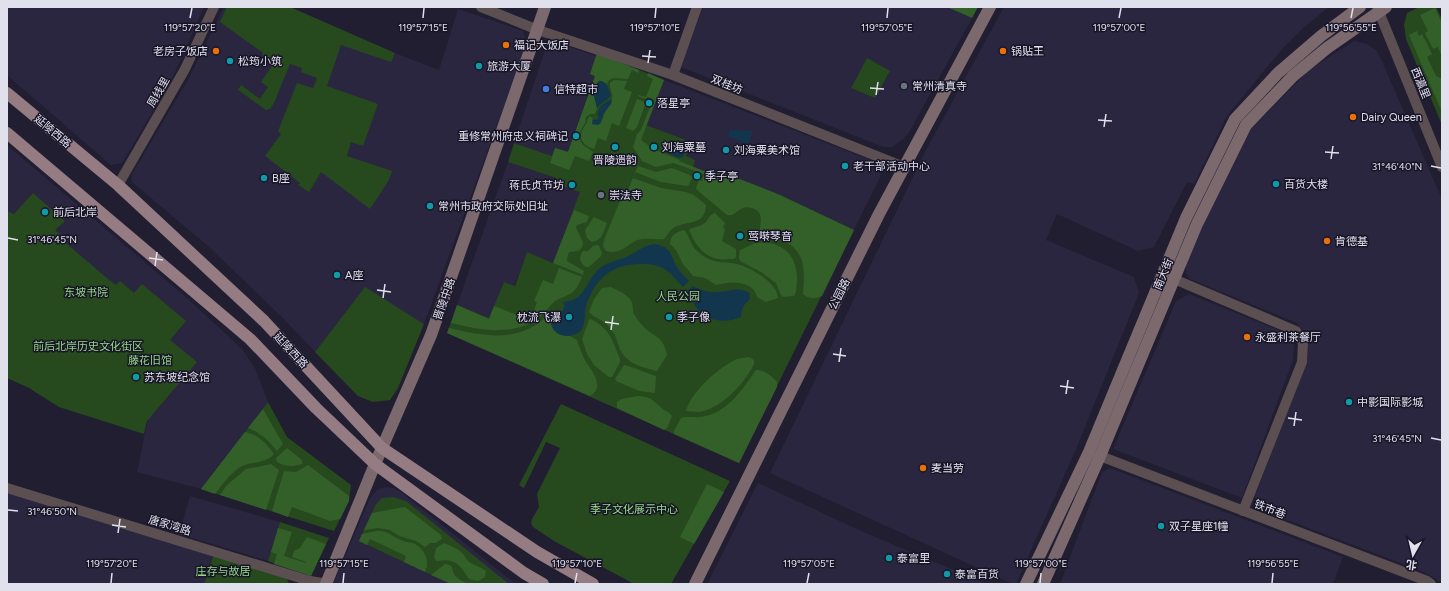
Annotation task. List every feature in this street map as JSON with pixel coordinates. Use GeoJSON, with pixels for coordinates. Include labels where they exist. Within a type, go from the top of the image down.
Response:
{"type":"FeatureCollection","features":[{"type":"Feature","properties":{"kind":"main road","name":"晋陵中路"},"geometry":{"type":"LineString","coordinates":[[327,584],[375,464],[431,335],[545,7]]}},
{"type":"Feature","properties":{"kind":"main road","name":"公园路"},"geometry":{"type":"LineString","coordinates":[[694,584],[879,214],[990,7]]}},
{"type":"Feature","properties":{"kind":"main road","name":"南大街"},"geometry":{"type":"LineString","coordinates":[[1043,584],[1100,456],[1168,277],[1186,218],[1236,119],[1278,73],[1321,36],[1360,7]]}},
{"type":"Feature","properties":{"kind":"main road","name":"南大街"},"geometry":{"type":"LineString","coordinates":[[1026,584],[1089,452],[1168,277],[1197,224],[1246,125],[1293,76],[1327,48],[1381,9]]}},
{"type":"Feature","properties":{"kind":"main road","name":"延陵西路"},"geometry":{"type":"LineString","coordinates":[[7,93],[118,185],[264,321],[382,448],[538,552],[593,584]]}},
{"type":"Feature","properties":{"kind":"main road","name":"延陵西路"},"geometry":{"type":"LineString","coordinates":[[7,133],[250,339],[316,408],[375,464],[524,573],[543,584]]}},
{"type":"Feature","properties":{"kind":"street","name":"周线里"},"geometry":{"type":"LineString","coordinates":[[118,185],[185,69],[214,7]]}},
{"type":"Feature","properties":{"kind":"street","name":"双桂坊"},"geometry":{"type":"LineString","coordinates":[[481,7],[538,30],[673,75],[904,167]]}},
{"type":"Feature","properties":{"kind":"street"},"geometry":{"type":"LineString","coordinates":[[673,75],[697,7]]}},
{"type":"Feature","properties":{"kind":"street","name":"西瀛里"},"geometry":{"type":"LineString","coordinates":[[1381,9],[1442,167]]}},
{"type":"Feature","properties":{"kind":"street"},"geometry":{"type":"LineString","coordinates":[[1168,277],[1296,331],[1303,344],[1302,362],[1243,511]]}},
{"type":"Feature","properties":{"kind":"street","name":"铁市巷"},"geometry":{"type":"LineString","coordinates":[[1100,456],[1427,581],[1430,584]]}},
{"type":"Feature","properties":{"kind":"street","name":"唐家湾路"},"geometry":{"type":"LineString","coordinates":[[7,488],[327,584]]}},
{"type":"Feature","properties":{"kind":"shaded area"},"geometry":{"type":"Polygon","coordinates":[[[7,7],[204,7],[172,79],[122,163],[111,165],[7,75],[7,7]]]}},
{"type":"Feature","properties":{"kind":"shaded area"},"geometry":{"type":"Polygon","coordinates":[[[224,7],[290,7],[395,53],[439,70],[458,9],[523,31],[527,43],[424,324],[365,288],[315,352],[285,320],[208,246],[132,182],[132,174],[189,78],[224,7]]]}},
{"type":"Feature","properties":{"kind":"shaded area"},"geometry":{"type":"Polygon","coordinates":[[[703,7],[947,7],[972,18],[908,134],[892,147],[883,147],[681,67],[703,7]],[[862,67],[851,88],[886,79],[890,71],[862,67]]]}},
{"type":"Feature","properties":{"kind":"shaded area"},"geometry":{"type":"Polygon","coordinates":[[[1004,7],[1329,7],[1302,29],[1283,48],[1227,116],[1194,184],[1187,182],[1154,247],[1138,251],[1057,214],[1046,240],[1134,277],[1139,293],[1077,447],[1016,584],[1013,584],[770,473],[926,150],[1004,7]]]}},
{"type":"Feature","properties":{"kind":"shaded area"},"geometry":{"type":"Polygon","coordinates":[[[1354,41],[1367,44],[1376,50],[1442,199],[1442,582],[1424,572],[1266,512],[1259,506],[1255,496],[1308,358],[1308,338],[1297,323],[1190,279],[1186,273],[1186,265],[1214,200],[1252,128],[1309,70],[1354,41]]]}},
{"type":"Feature","properties":{"kind":"shaded area"},"geometry":{"type":"Polygon","coordinates":[[[558,43],[596,56],[590,73],[595,75],[568,152],[552,156],[514,143],[545,50],[558,43]]]}},
{"type":"Feature","properties":{"kind":"shaded area"},"geometry":{"type":"Polygon","coordinates":[[[664,80],[873,161],[879,166],[881,171],[880,177],[854,230],[780,195],[750,183],[718,171],[709,173],[679,161],[646,125],[664,80]]]}},
{"type":"Feature","properties":{"kind":"shaded area"},"geometry":{"type":"Polygon","coordinates":[[[7,145],[187,298],[242,349],[255,368],[268,402],[201,489],[137,472],[165,337],[117,287],[7,212],[7,145]]]}},
{"type":"Feature","properties":{"kind":"shaded area"},"geometry":{"type":"Polygon","coordinates":[[[508,162],[556,178],[554,183],[581,192],[553,263],[527,253],[514,286],[504,282],[489,319],[457,305],[508,162]]]}},
{"type":"Feature","properties":{"kind":"shaded area"},"geometry":{"type":"Polygon","coordinates":[[[1189,294],[1288,334],[1294,343],[1293,360],[1242,498],[1113,449],[1176,301],[1189,294]]]}},
{"type":"Feature","properties":{"kind":"shaded area"},"geometry":{"type":"Polygon","coordinates":[[[1110,468],[1343,557],[1333,584],[1060,584],[1102,472],[1110,468]]]}},
{"type":"Feature","properties":{"kind":"shaded area"},"geometry":{"type":"Polygon","coordinates":[[[758,483],[861,531],[987,584],[707,584],[758,483]]]}},
{"type":"Feature","properties":{"kind":"shaded area"},"geometry":{"type":"Polygon","coordinates":[[[384,487],[393,488],[401,492],[517,584],[343,584],[334,582],[370,498],[377,490],[384,487]]]}},
{"type":"Feature","properties":{"kind":"shaded area"},"geometry":{"type":"Polygon","coordinates":[[[7,488],[214,551],[204,584],[7,584],[7,488]]]}},
{"type":"Feature","properties":{"kind":"shaded area"},"geometry":{"type":"Polygon","coordinates":[[[190,496],[280,522],[268,561],[179,534],[190,496]]]}},
{"type":"Feature","properties":{"kind":"green space"},"geometry":{"type":"Polygon","coordinates":[[[227,7],[290,7],[395,53],[391,62],[341,45],[327,86],[378,104],[363,146],[351,142],[347,156],[392,171],[389,180],[370,209],[321,172],[309,192],[298,185],[300,183],[265,156],[281,134],[278,131],[297,83],[313,88],[317,78],[301,72],[302,68],[290,64],[274,103],[270,109],[266,110],[238,90],[241,85],[260,99],[268,87],[261,82],[274,63],[262,55],[263,53],[220,22],[227,7]]]}},
{"type":"Feature","properties":{"kind":"green space"},"geometry":{"type":"Polygon","coordinates":[[[947,7],[978,7],[972,18],[947,7]]]}},
{"type":"Feature","properties":{"kind":"green space"},"geometry":{"type":"Polygon","coordinates":[[[1419,7],[1436,7],[1442,19],[1442,125],[1406,39],[1404,25],[1407,13],[1419,7]]]}},
{"type":"Feature","properties":{"kind":"green space"},"geometry":{"type":"Polygon","coordinates":[[[1435,8],[1442,23],[1442,57],[1438,47],[1433,49],[1425,33],[1428,31],[1420,15],[1435,8]]]}},
{"type":"Feature","properties":{"kind":"green space"},"geometry":{"type":"Polygon","coordinates":[[[1417,31],[1419,36],[1422,34],[1432,54],[1427,57],[1436,76],[1442,79],[1442,112],[1409,35],[1417,31]]]}},
{"type":"Feature","properties":{"kind":"green space","name":"人民公园"},"geometry":{"type":"Polygon","coordinates":[[[597,53],[664,80],[646,125],[691,142],[686,156],[695,160],[693,167],[709,173],[718,171],[750,183],[780,195],[854,230],[739,463],[447,333],[457,305],[489,318],[504,282],[515,286],[527,252],[553,263],[580,192],[554,183],[556,178],[508,162],[514,143],[552,156],[555,148],[568,152],[595,76],[590,74],[597,53]]]}},
{"type":"Feature","properties":{"kind":"green space"},"geometry":{"type":"Polygon","coordinates":[[[597,53],[639,70],[638,73],[632,70],[628,79],[613,78],[608,81],[607,85],[606,83],[597,83],[594,96],[597,108],[595,114],[590,114],[586,117],[585,123],[579,133],[579,139],[582,144],[593,152],[589,161],[575,156],[569,170],[550,163],[555,148],[568,152],[595,76],[590,74],[597,53]]]}},
{"type":"Feature","properties":{"kind":"green space"},"geometry":{"type":"Polygon","coordinates":[[[867,58],[890,71],[875,98],[851,88],[867,58]]]}},
{"type":"Feature","properties":{"kind":"green space"},"geometry":{"type":"Polygon","coordinates":[[[648,73],[664,80],[641,140],[655,150],[680,160],[679,161],[709,173],[718,171],[750,183],[780,195],[854,230],[822,296],[812,298],[803,294],[804,276],[802,261],[799,255],[789,243],[762,233],[760,228],[761,217],[757,210],[748,207],[733,214],[727,215],[697,190],[696,188],[699,180],[702,181],[704,174],[673,163],[656,167],[642,161],[633,147],[637,134],[641,130],[650,107],[652,107],[655,100],[638,96],[646,97],[653,79],[647,76],[648,73]]]}},
{"type":"Feature","properties":{"kind":"green space"},"geometry":{"type":"Polygon","coordinates":[[[614,80],[627,81],[624,89],[632,92],[619,126],[612,123],[606,141],[598,138],[594,149],[582,141],[581,133],[590,116],[593,119],[592,121],[603,119],[612,98],[610,83],[614,80]]]}},
{"type":"Feature","properties":{"kind":"green space"},"geometry":{"type":"Polygon","coordinates":[[[637,99],[645,102],[645,105],[637,127],[633,131],[626,128],[637,99]]]}},
{"type":"Feature","properties":{"kind":"green space"},"geometry":{"type":"Polygon","coordinates":[[[638,166],[656,172],[672,168],[692,177],[689,185],[687,186],[661,182],[635,172],[638,166]]]}},
{"type":"Feature","properties":{"kind":"green space"},"geometry":{"type":"Polygon","coordinates":[[[633,178],[661,188],[686,192],[694,195],[706,205],[703,216],[695,221],[673,228],[664,239],[639,240],[615,252],[606,251],[603,246],[604,240],[622,196],[625,197],[633,178]]]}},
{"type":"Feature","properties":{"kind":"green space","name":"前后北岸历史文化街区"},"geometry":{"type":"Polygon","coordinates":[[[33,193],[65,221],[55,230],[62,236],[61,239],[108,279],[116,285],[120,281],[134,293],[142,284],[186,321],[170,340],[197,362],[147,421],[144,434],[59,407],[29,388],[7,378],[7,211],[14,214],[33,193]]]}},
{"type":"Feature","properties":{"kind":"green space"},"geometry":{"type":"Polygon","coordinates":[[[574,210],[589,216],[587,222],[577,225],[576,228],[583,245],[581,249],[568,254],[567,261],[584,271],[583,275],[553,263],[574,210]]]}},
{"type":"Feature","properties":{"kind":"green space"},"geometry":{"type":"Polygon","coordinates":[[[715,213],[725,223],[722,241],[736,249],[736,257],[734,259],[718,259],[703,252],[689,230],[706,222],[710,216],[715,213]]]}},
{"type":"Feature","properties":{"kind":"green space"},"geometry":{"type":"Polygon","coordinates":[[[594,217],[607,223],[600,238],[592,242],[587,238],[585,230],[594,217]]]}},
{"type":"Feature","properties":{"kind":"green space"},"geometry":{"type":"Polygon","coordinates":[[[684,230],[693,247],[702,255],[710,260],[733,263],[749,268],[768,281],[777,292],[778,298],[766,302],[757,297],[755,291],[746,285],[740,283],[728,283],[716,285],[705,278],[693,276],[683,264],[676,250],[670,244],[671,238],[674,234],[684,230]]]}},
{"type":"Feature","properties":{"kind":"green space"},"geometry":{"type":"Polygon","coordinates":[[[764,242],[780,246],[791,256],[797,272],[796,293],[794,296],[783,297],[776,283],[761,272],[740,261],[740,250],[755,243],[764,242]]]}},
{"type":"Feature","properties":{"kind":"green space"},"geometry":{"type":"Polygon","coordinates":[[[597,245],[602,253],[601,256],[589,267],[586,267],[580,260],[581,253],[583,251],[588,251],[593,246],[597,245]]]}},
{"type":"Feature","properties":{"kind":"green space"},"geometry":{"type":"Polygon","coordinates":[[[559,268],[582,277],[579,284],[572,293],[555,301],[540,317],[530,323],[508,330],[497,330],[473,328],[451,323],[457,305],[489,319],[494,306],[530,320],[537,302],[534,301],[543,280],[553,284],[559,268]]]}},
{"type":"Feature","properties":{"kind":"green space"},"geometry":{"type":"Polygon","coordinates":[[[365,287],[424,324],[398,388],[390,400],[373,402],[358,396],[315,352],[365,287]]]}},
{"type":"Feature","properties":{"kind":"green space"},"geometry":{"type":"Polygon","coordinates":[[[611,287],[630,299],[634,314],[639,321],[663,343],[667,355],[657,371],[640,366],[630,361],[622,353],[611,329],[589,312],[594,299],[602,288],[611,287]]]}},
{"type":"Feature","properties":{"kind":"green space"},"geometry":{"type":"Polygon","coordinates":[[[552,310],[554,312],[551,318],[566,336],[570,336],[577,340],[584,358],[596,378],[597,388],[590,396],[447,333],[449,328],[477,334],[504,335],[517,333],[541,321],[552,310]]]}},
{"type":"Feature","properties":{"kind":"green space"},"geometry":{"type":"Polygon","coordinates":[[[591,319],[607,331],[613,341],[620,359],[620,362],[612,377],[609,377],[594,365],[587,354],[582,339],[589,320],[591,319]]]}},
{"type":"Feature","properties":{"kind":"green space"},"geometry":{"type":"Polygon","coordinates":[[[749,357],[754,360],[754,364],[745,379],[724,401],[707,410],[699,412],[686,411],[700,388],[714,374],[737,359],[749,357]]]}},
{"type":"Feature","properties":{"kind":"green space"},"geometry":{"type":"Polygon","coordinates":[[[624,365],[656,376],[655,393],[639,391],[616,381],[615,379],[624,365]]]}},
{"type":"Feature","properties":{"kind":"green space"},"geometry":{"type":"Polygon","coordinates":[[[756,370],[765,372],[771,376],[777,382],[777,387],[739,463],[674,434],[674,431],[681,418],[710,415],[726,406],[739,393],[756,370]]]}},
{"type":"Feature","properties":{"kind":"green space"},"geometry":{"type":"Polygon","coordinates":[[[638,396],[650,398],[672,416],[667,428],[664,430],[617,408],[617,402],[621,399],[638,396]]]}},
{"type":"Feature","properties":{"kind":"green space"},"geometry":{"type":"Polygon","coordinates":[[[268,402],[287,437],[351,485],[349,501],[334,531],[201,489],[268,402]]]}},
{"type":"Feature","properties":{"kind":"green space","name":"季子文化展示中心"},"geometry":{"type":"Polygon","coordinates":[[[561,404],[730,481],[671,584],[634,584],[554,541],[533,527],[531,523],[532,519],[539,507],[537,494],[560,448],[546,442],[524,488],[519,485],[561,404]]]}},
{"type":"Feature","properties":{"kind":"green space"},"geometry":{"type":"Polygon","coordinates":[[[263,409],[283,444],[277,451],[264,437],[248,428],[263,409]]]}},
{"type":"Feature","properties":{"kind":"green space"},"geometry":{"type":"Polygon","coordinates":[[[245,432],[250,433],[262,440],[274,454],[263,461],[246,464],[238,468],[227,478],[215,494],[201,489],[245,432]]]}},
{"type":"Feature","properties":{"kind":"green space"},"geometry":{"type":"Polygon","coordinates":[[[287,448],[302,460],[302,464],[289,466],[277,462],[276,458],[287,448]]]}},
{"type":"Feature","properties":{"kind":"green space"},"geometry":{"type":"Polygon","coordinates":[[[271,464],[279,470],[266,510],[220,495],[227,485],[246,469],[271,464]]]}},
{"type":"Feature","properties":{"kind":"green space"},"geometry":{"type":"Polygon","coordinates":[[[308,465],[349,496],[349,501],[340,519],[330,521],[292,507],[288,517],[272,511],[284,471],[296,472],[308,465]]]}},
{"type":"Feature","properties":{"kind":"green space"},"geometry":{"type":"Polygon","coordinates":[[[707,484],[724,492],[694,544],[680,537],[707,484]]]}},
{"type":"Feature","properties":{"kind":"green space"},"geometry":{"type":"Polygon","coordinates":[[[393,497],[406,501],[509,584],[451,584],[359,541],[376,504],[382,498],[393,497]]]}},
{"type":"Feature","properties":{"kind":"green space"},"geometry":{"type":"Polygon","coordinates":[[[405,507],[441,535],[442,539],[435,543],[430,543],[425,547],[416,541],[399,536],[390,530],[378,528],[364,530],[372,513],[405,507]]]}},
{"type":"Feature","properties":{"kind":"green space"},"geometry":{"type":"Polygon","coordinates":[[[280,522],[329,538],[311,576],[268,561],[280,522]]]}},
{"type":"Feature","properties":{"kind":"green space"},"geometry":{"type":"Polygon","coordinates":[[[278,528],[292,532],[284,556],[306,563],[292,557],[294,551],[300,548],[307,537],[326,544],[311,576],[274,564],[277,554],[271,552],[278,528]]]}},
{"type":"Feature","properties":{"kind":"green space"},"geometry":{"type":"Polygon","coordinates":[[[377,531],[387,533],[402,541],[417,545],[423,551],[427,559],[427,568],[425,572],[404,562],[406,556],[370,539],[367,545],[359,541],[362,534],[377,531]]]}},
{"type":"Feature","properties":{"kind":"green space"},"geometry":{"type":"Polygon","coordinates":[[[444,543],[459,550],[469,562],[486,571],[485,577],[478,581],[469,579],[462,569],[453,561],[437,561],[434,558],[436,548],[444,543]]]}},
{"type":"Feature","properties":{"kind":"green space","name":"庄存与故居"},"geometry":{"type":"Polygon","coordinates":[[[214,553],[286,576],[289,584],[204,584],[214,553]]]}},
{"type":"Feature","properties":{"kind":"green space"},"geometry":{"type":"Polygon","coordinates":[[[445,564],[450,565],[457,577],[469,584],[451,584],[431,575],[445,564]]]}},
{"type":"Feature","properties":{"kind":"water"},"geometry":{"type":"Polygon","coordinates":[[[599,81],[606,83],[611,95],[597,108],[594,96],[597,83],[599,81]]]}},
{"type":"Feature","properties":{"kind":"water"},"geometry":{"type":"Polygon","coordinates":[[[612,99],[611,104],[603,114],[601,123],[598,125],[592,124],[593,119],[596,120],[599,117],[597,114],[600,107],[612,99]]]}},
{"type":"Feature","properties":{"kind":"water"},"geometry":{"type":"Polygon","coordinates":[[[730,130],[753,131],[748,144],[728,136],[730,130]]]}},
{"type":"Feature","properties":{"kind":"water"},"geometry":{"type":"Polygon","coordinates":[[[667,142],[686,151],[683,157],[679,158],[663,151],[663,143],[667,142]]]}},
{"type":"Feature","properties":{"kind":"water"},"geometry":{"type":"Polygon","coordinates":[[[654,244],[665,247],[668,250],[678,269],[689,281],[683,287],[663,268],[642,264],[623,266],[608,273],[596,286],[587,303],[584,323],[580,332],[570,336],[563,336],[554,331],[551,323],[554,312],[561,312],[564,309],[563,302],[571,301],[581,294],[600,268],[630,255],[646,246],[654,244]]]}},
{"type":"Feature","properties":{"kind":"water"},"geometry":{"type":"Polygon","coordinates":[[[693,286],[711,292],[741,290],[749,293],[750,299],[743,307],[741,317],[724,321],[713,319],[703,315],[692,301],[687,291],[693,286]]]}},
{"type":"Feature","properties":{"kind":"place","name":"福记大饭店"},"geometry":{"type":"Point","coordinates":[506,45]}},
{"type":"Feature","properties":{"kind":"place","name":"老房子饭店"},"geometry":{"type":"Point","coordinates":[216,51]}},
{"type":"Feature","properties":{"kind":"place","name":"锅贴王"},"geometry":{"type":"Point","coordinates":[1003,51]}},
{"type":"Feature","properties":{"kind":"place","name":"松筠小筑"},"geometry":{"type":"Point","coordinates":[230,61]}},
{"type":"Feature","properties":{"kind":"place","name":"旅游大厦"},"geometry":{"type":"Point","coordinates":[479,66]}},
{"type":"Feature","properties":{"kind":"place","name":"常州清真寺"},"geometry":{"type":"Point","coordinates":[904,86]}},
{"type":"Feature","properties":{"kind":"place","name":"信特超市"},"geometry":{"type":"Point","coordinates":[546,89]}},
{"type":"Feature","properties":{"kind":"place","name":"落星亭"},"geometry":{"type":"Point","coordinates":[649,103]}},
{"type":"Feature","properties":{"kind":"place","name":"Dairy Queen"},"geometry":{"type":"Point","coordinates":[1353,117]}},
{"type":"Feature","properties":{"kind":"place","name":"重修常州府忠义祠碑记"},"geometry":{"type":"Point","coordinates":[576,136]}},
{"type":"Feature","properties":{"kind":"place","name":"晋陵遗韵"},"geometry":{"type":"Point","coordinates":[615,147]}},
{"type":"Feature","properties":{"kind":"place","name":"刘海粟墓"},"geometry":{"type":"Point","coordinates":[654,147]}},
{"type":"Feature","properties":{"kind":"place","name":"刘海粟美术馆"},"geometry":{"type":"Point","coordinates":[726,150]}},
{"type":"Feature","properties":{"kind":"place","name":"老干部活动中心"},"geometry":{"type":"Point","coordinates":[845,166]}},
{"type":"Feature","properties":{"kind":"place","name":"季子亭"},"geometry":{"type":"Point","coordinates":[697,176]}},
{"type":"Feature","properties":{"kind":"place","name":"B座"},"geometry":{"type":"Point","coordinates":[264,178]}},
{"type":"Feature","properties":{"kind":"place","name":"百货大楼"},"geometry":{"type":"Point","coordinates":[1276,184]}},
{"type":"Feature","properties":{"kind":"place","name":"蒋氏贞节坊"},"geometry":{"type":"Point","coordinates":[572,185]}},
{"type":"Feature","properties":{"kind":"place","name":"崇法寺"},"geometry":{"type":"Point","coordinates":[601,195]}},
{"type":"Feature","properties":{"kind":"place","name":"常州市政府交际处旧址"},"geometry":{"type":"Point","coordinates":[430,206]}},
{"type":"Feature","properties":{"kind":"place","name":"前后北岸"},"geometry":{"type":"Point","coordinates":[45,212]}},
{"type":"Feature","properties":{"kind":"place","name":"莺啭琴音"},"geometry":{"type":"Point","coordinates":[740,236]}},
{"type":"Feature","properties":{"kind":"place","name":"肯德基"},"geometry":{"type":"Point","coordinates":[1327,241]}},
{"type":"Feature","properties":{"kind":"place","name":"A座"},"geometry":{"type":"Point","coordinates":[337,275]}},
{"type":"Feature","properties":{"kind":"place","name":"枕流飞瀑"},"geometry":{"type":"Point","coordinates":[569,317]}},
{"type":"Feature","properties":{"kind":"place","name":"季子像"},"geometry":{"type":"Point","coordinates":[669,317]}},
{"type":"Feature","properties":{"kind":"place","name":"永盛利茶餐厅"},"geometry":{"type":"Point","coordinates":[1247,337]}},
{"type":"Feature","properties":{"kind":"place","name":"苏东坡纪念馆"},"geometry":{"type":"Point","coordinates":[136,377]}},
{"type":"Feature","properties":{"kind":"place","name":"中影国际影城"},"geometry":{"type":"Point","coordinates":[1349,402]}},
{"type":"Feature","properties":{"kind":"place","name":"麦当劳"},"geometry":{"type":"Point","coordinates":[923,468]}},
{"type":"Feature","properties":{"kind":"place","name":"双子星座1幢"},"geometry":{"type":"Point","coordinates":[1161,526]}},
{"type":"Feature","properties":{"kind":"place","name":"泰富里"},"geometry":{"type":"Point","coordinates":[889,558]}},
{"type":"Feature","properties":{"kind":"place","name":"泰富百货"},"geometry":{"type":"Point","coordinates":[947,574]}},
{"type":"Feature","properties":{"kind":"park label","name":"东坡书院"},"geometry":{"type":"Point","coordinates":[86,292]}},
{"type":"Feature","properties":{"kind":"park label","name":"藤花旧馆"},"geometry":{"type":"Point","coordinates":[150,360]}}]}
